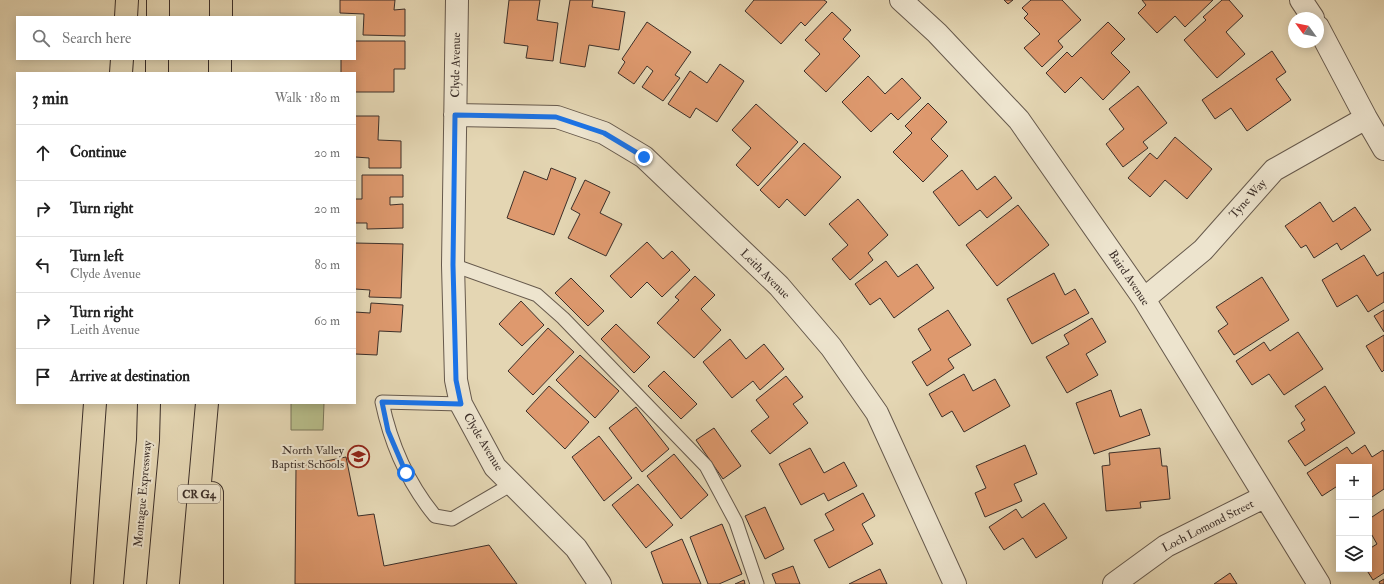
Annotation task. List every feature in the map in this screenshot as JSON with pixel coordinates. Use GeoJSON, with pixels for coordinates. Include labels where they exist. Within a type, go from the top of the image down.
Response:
{"type":"FeatureCollection","features":[{"type":"Feature","properties":{"kind":"highway"},"geometry":{"type":"LineString","coordinates":[[126,16],[128,0]]}},
{"type":"Feature","properties":{"kind":"highway"},"geometry":{"type":"LineString","coordinates":[[158,0],[158,16]]}},
{"type":"Feature","properties":{"kind":"highway"},"geometry":{"type":"LineString","coordinates":[[221,0],[221,16]]}},
{"type":"Feature","properties":{"kind":"highway"},"geometry":{"type":"LineString","coordinates":[[121,72],[122,60]]}},
{"type":"Feature","properties":{"kind":"highway"},"geometry":{"type":"LineString","coordinates":[[157,60],[157,72]]}},
{"type":"Feature","properties":{"kind":"highway"},"geometry":{"type":"LineString","coordinates":[[220,60],[220,72]]}},
{"type":"Feature","properties":{"kind":"highway"},"geometry":{"type":"LineString","coordinates":[[82,584],[95,404]]}},
{"type":"Feature","properties":{"kind":"highway","name":"Montague Expressway"},"geometry":{"type":"LineString","coordinates":[[135,584],[148,440],[149,404]]}},
{"type":"Feature","properties":{"kind":"highway","name":"CR G4"},"geometry":{"type":"LineString","coordinates":[[192,584],[207,404]]}},
{"type":"Feature","properties":{"kind":"highway"},"geometry":{"type":"LineString","coordinates":[[212,584],[213,404]]}},
{"type":"Feature","properties":{"kind":"street","name":"Clyde Avenue"},"geometry":{"type":"LineString","coordinates":[[457,0],[453,265],[456,380],[461,404],[495,467],[576,548],[600,584]]}},
{"type":"Feature","properties":{"kind":"street","name":"Baird Avenue"},"geometry":{"type":"LineString","coordinates":[[901,0],[937,33],[1019,120],[1144,299],[1264,497],[1319,584]]}},
{"type":"Feature","properties":{"kind":"street"},"geometry":{"type":"LineString","coordinates":[[1301,0],[1309,12]]}},
{"type":"Feature","properties":{"kind":"street"},"geometry":{"type":"LineString","coordinates":[[1324,39],[1384,149]]}},
{"type":"Feature","properties":{"kind":"street","name":"Leith Avenue"},"geometry":{"type":"LineString","coordinates":[[455,115],[556,117],[604,133],[644,157],[779,286],[831,347],[877,413],[955,584]]}},
{"type":"Feature","properties":{"kind":"street","name":"Tyne Way"},"geometry":{"type":"LineString","coordinates":[[1144,299],[1203,250],[1274,170],[1366,118]]}},
{"type":"Feature","properties":{"kind":"street","name":"Loch Lomond Street"},"geometry":{"type":"LineString","coordinates":[[1114,584],[1166,546],[1264,497]]}},
{"type":"Feature","properties":{"kind":"lane"},"geometry":{"type":"LineString","coordinates":[[453,265],[537,295],[563,318],[706,466],[736,522],[757,584]]}},
{"type":"Feature","properties":{"kind":"lane"},"geometry":{"type":"LineString","coordinates":[[461,404],[382,402],[388,431],[406,473],[422,500],[435,516],[452,519],[512,484]]}},
{"type":"Feature","properties":{"kind":"green space"},"geometry":{"type":"Polygon","coordinates":[[[291,404],[324,404],[323,430],[291,430],[291,404]]]}},
{"type":"Feature","properties":{"kind":"building"},"geometry":{"type":"Polygon","coordinates":[[[340,0],[395,0],[394,10],[405,9],[405,36],[363,35],[364,14],[340,13],[340,0]]]}},
{"type":"Feature","properties":{"kind":"building"},"geometry":{"type":"Polygon","coordinates":[[[509,0],[540,0],[537,20],[558,23],[553,61],[526,58],[528,46],[504,43],[509,0]]]}},
{"type":"Feature","properties":{"kind":"building"},"geometry":{"type":"Polygon","coordinates":[[[570,0],[593,0],[592,7],[625,12],[619,50],[589,45],[585,67],[560,63],[570,0]]]}},
{"type":"Feature","properties":{"kind":"building"},"geometry":{"type":"Polygon","coordinates":[[[754,0],[824,0],[827,2],[805,26],[801,22],[781,44],[745,11],[754,0]]]}},
{"type":"Feature","properties":{"kind":"building"},"geometry":{"type":"Polygon","coordinates":[[[1004,0],[1013,0],[1008,4],[1004,0]]]}},
{"type":"Feature","properties":{"kind":"building"},"geometry":{"type":"Polygon","coordinates":[[[1031,0],[1062,0],[1081,20],[1058,41],[1063,47],[1042,67],[1024,48],[1040,34],[1024,18],[1028,14],[1022,8],[1031,0]]]}},
{"type":"Feature","properties":{"kind":"building"},"geometry":{"type":"Polygon","coordinates":[[[1142,0],[1213,0],[1185,27],[1175,16],[1157,33],[1138,13],[1146,5],[1142,0]]]}},
{"type":"Feature","properties":{"kind":"building"},"geometry":{"type":"Polygon","coordinates":[[[1222,0],[1229,0],[1243,16],[1226,32],[1245,54],[1217,78],[1184,40],[1206,20],[1203,17],[1222,0]]]}},
{"type":"Feature","properties":{"kind":"building"},"geometry":{"type":"Polygon","coordinates":[[[832,12],[851,30],[843,39],[860,56],[826,92],[804,71],[820,54],[805,40],[832,12]]]}},
{"type":"Feature","properties":{"kind":"building"},"geometry":{"type":"Polygon","coordinates":[[[647,22],[691,52],[675,75],[680,78],[663,101],[642,87],[653,71],[647,66],[634,84],[618,73],[625,62],[622,59],[647,22]]]}},
{"type":"Feature","properties":{"kind":"building"},"geometry":{"type":"Polygon","coordinates":[[[1108,22],[1125,39],[1111,53],[1130,72],[1103,100],[1081,77],[1065,93],[1046,73],[1067,52],[1072,57],[1108,22]]]}},
{"type":"Feature","properties":{"kind":"building"},"geometry":{"type":"Polygon","coordinates":[[[356,41],[405,41],[405,69],[394,69],[394,92],[356,92],[356,72],[341,72],[341,60],[356,60],[356,41]]]}},
{"type":"Feature","properties":{"kind":"building"},"geometry":{"type":"Polygon","coordinates":[[[1272,51],[1286,72],[1276,79],[1291,100],[1247,131],[1231,108],[1215,119],[1202,100],[1272,51]]]}},
{"type":"Feature","properties":{"kind":"building"},"geometry":{"type":"Polygon","coordinates":[[[720,64],[744,81],[717,122],[696,108],[690,118],[668,104],[690,71],[707,83],[720,64]]]}},
{"type":"Feature","properties":{"kind":"building"},"geometry":{"type":"Polygon","coordinates":[[[868,76],[885,94],[902,78],[921,98],[898,120],[891,113],[871,132],[842,102],[868,76]]]}},
{"type":"Feature","properties":{"kind":"building"},"geometry":{"type":"Polygon","coordinates":[[[1138,86],[1167,123],[1143,142],[1148,148],[1123,167],[1106,144],[1124,129],[1109,109],[1138,86]]]}},
{"type":"Feature","properties":{"kind":"building"},"geometry":{"type":"Polygon","coordinates":[[[928,103],[947,122],[931,139],[948,156],[923,182],[893,152],[912,133],[905,126],[928,103]]]}},
{"type":"Feature","properties":{"kind":"building"},"geometry":{"type":"Polygon","coordinates":[[[756,104],[798,142],[758,186],[736,165],[751,148],[732,130],[756,104]]]}},
{"type":"Feature","properties":{"kind":"building"},"geometry":{"type":"Polygon","coordinates":[[[356,116],[379,116],[378,140],[401,141],[401,168],[369,168],[369,158],[356,157],[356,116]]]}},
{"type":"Feature","properties":{"kind":"building"},"geometry":{"type":"Polygon","coordinates":[[[1175,137],[1212,169],[1187,199],[1165,180],[1150,197],[1128,178],[1150,153],[1157,159],[1175,137]]]}},
{"type":"Feature","properties":{"kind":"building"},"geometry":{"type":"Polygon","coordinates":[[[804,143],[841,177],[805,216],[787,199],[779,208],[760,190],[804,143]]]}},
{"type":"Feature","properties":{"kind":"building"},"geometry":{"type":"Polygon","coordinates":[[[551,168],[576,178],[554,235],[507,218],[524,171],[547,180],[551,168]]]}},
{"type":"Feature","properties":{"kind":"building"},"geometry":{"type":"Polygon","coordinates":[[[962,170],[977,190],[995,176],[1012,198],[987,218],[980,210],[959,226],[933,192],[962,170]]]}},
{"type":"Feature","properties":{"kind":"building"},"geometry":{"type":"Polygon","coordinates":[[[362,175],[403,175],[403,197],[390,197],[390,205],[403,204],[403,228],[367,229],[367,223],[356,223],[356,199],[362,199],[362,175]]]}},
{"type":"Feature","properties":{"kind":"building"},"geometry":{"type":"Polygon","coordinates":[[[585,180],[610,192],[600,213],[622,224],[606,256],[568,238],[580,214],[571,209],[585,180]]]}},
{"type":"Feature","properties":{"kind":"building"},"geometry":{"type":"Polygon","coordinates":[[[858,199],[888,235],[868,253],[873,260],[850,280],[832,259],[848,245],[829,224],[858,199]]]}},
{"type":"Feature","properties":{"kind":"building"},"geometry":{"type":"Polygon","coordinates":[[[1320,202],[1333,222],[1355,207],[1371,230],[1341,250],[1337,243],[1314,258],[1306,245],[1301,248],[1285,226],[1320,202]]]}},
{"type":"Feature","properties":{"kind":"building"},"geometry":{"type":"Polygon","coordinates":[[[1018,205],[1049,245],[997,286],[966,245],[1018,205]]]}},
{"type":"Feature","properties":{"kind":"building"},"geometry":{"type":"Polygon","coordinates":[[[647,242],[663,259],[672,251],[690,270],[662,297],[647,282],[631,298],[610,276],[647,242]]]}},
{"type":"Feature","properties":{"kind":"building"},"geometry":{"type":"Polygon","coordinates":[[[356,243],[403,244],[401,298],[369,297],[370,290],[356,289],[356,243]]]}},
{"type":"Feature","properties":{"kind":"building"},"geometry":{"type":"Polygon","coordinates":[[[1364,255],[1377,276],[1384,272],[1384,302],[1368,312],[1357,295],[1337,307],[1322,280],[1364,255]]]}},
{"type":"Feature","properties":{"kind":"building"},"geometry":{"type":"Polygon","coordinates":[[[886,261],[898,277],[917,264],[934,288],[894,318],[880,298],[870,305],[855,284],[886,261]]]}},
{"type":"Feature","properties":{"kind":"building"},"geometry":{"type":"Polygon","coordinates":[[[1054,273],[1065,295],[1075,289],[1089,313],[1032,344],[1007,299],[1054,273]]]}},
{"type":"Feature","properties":{"kind":"building"},"geometry":{"type":"Polygon","coordinates":[[[695,276],[715,295],[701,309],[721,330],[694,358],[657,323],[679,300],[675,297],[695,276]]]}},
{"type":"Feature","properties":{"kind":"building"},"geometry":{"type":"Polygon","coordinates":[[[1262,277],[1289,320],[1234,355],[1218,331],[1228,324],[1216,307],[1262,277]]]}},
{"type":"Feature","properties":{"kind":"building"},"geometry":{"type":"Polygon","coordinates":[[[571,278],[604,311],[588,326],[555,293],[571,278]]]}},
{"type":"Feature","properties":{"kind":"building"},"geometry":{"type":"Polygon","coordinates":[[[521,301],[544,325],[522,346],[499,324],[521,301]]]}},
{"type":"Feature","properties":{"kind":"building"},"geometry":{"type":"Polygon","coordinates":[[[371,303],[403,305],[401,332],[379,331],[377,355],[356,354],[356,312],[370,313],[371,303]]]}},
{"type":"Feature","properties":{"kind":"building"},"geometry":{"type":"Polygon","coordinates":[[[948,310],[971,345],[948,359],[954,368],[927,386],[912,362],[931,350],[918,329],[948,310]]]}},
{"type":"Feature","properties":{"kind":"building"},"geometry":{"type":"Polygon","coordinates":[[[1384,310],[1384,332],[1374,316],[1384,310]]]}},
{"type":"Feature","properties":{"kind":"building"},"geometry":{"type":"Polygon","coordinates":[[[1092,318],[1106,342],[1086,354],[1098,375],[1067,393],[1046,357],[1069,344],[1064,335],[1092,318]]]}},
{"type":"Feature","properties":{"kind":"building"},"geometry":{"type":"Polygon","coordinates":[[[616,324],[650,357],[634,373],[601,339],[616,324]]]}},
{"type":"Feature","properties":{"kind":"building"},"geometry":{"type":"Polygon","coordinates":[[[548,328],[574,352],[533,395],[508,371],[548,328]]]}},
{"type":"Feature","properties":{"kind":"building"},"geometry":{"type":"Polygon","coordinates":[[[1298,332],[1323,369],[1284,395],[1269,374],[1252,385],[1236,361],[1264,342],[1270,351],[1298,332]]]}},
{"type":"Feature","properties":{"kind":"building"},"geometry":{"type":"Polygon","coordinates":[[[1384,335],[1384,370],[1382,372],[1366,346],[1384,335]]]}},
{"type":"Feature","properties":{"kind":"building"},"geometry":{"type":"Polygon","coordinates":[[[730,339],[746,359],[764,344],[784,369],[760,390],[753,381],[732,398],[703,362],[730,339]]]}},
{"type":"Feature","properties":{"kind":"building"},"geometry":{"type":"Polygon","coordinates":[[[580,355],[619,391],[595,418],[556,380],[580,355]]]}},
{"type":"Feature","properties":{"kind":"building"},"geometry":{"type":"Polygon","coordinates":[[[664,371],[697,404],[681,419],[648,386],[664,371]]]}},
{"type":"Feature","properties":{"kind":"building"},"geometry":{"type":"Polygon","coordinates":[[[964,374],[973,391],[995,379],[1010,406],[964,432],[952,411],[942,417],[929,394],[964,374]]]}},
{"type":"Feature","properties":{"kind":"building"},"geometry":{"type":"Polygon","coordinates":[[[786,376],[803,397],[793,404],[808,423],[770,454],[751,431],[769,417],[756,400],[786,376]]]}},
{"type":"Feature","properties":{"kind":"building"},"geometry":{"type":"Polygon","coordinates":[[[549,386],[589,422],[565,449],[526,411],[549,386]]]}},
{"type":"Feature","properties":{"kind":"building"},"geometry":{"type":"Polygon","coordinates":[[[1325,386],[1355,433],[1305,466],[1288,441],[1305,430],[1301,423],[1305,420],[1295,406],[1325,386]]]}},
{"type":"Feature","properties":{"kind":"building"},"geometry":{"type":"Polygon","coordinates":[[[1111,390],[1120,417],[1141,409],[1150,435],[1094,454],[1076,403],[1111,390]]]}},
{"type":"Feature","properties":{"kind":"building"},"geometry":{"type":"Polygon","coordinates":[[[636,407],[669,449],[642,472],[609,428],[636,407]]]}},
{"type":"Feature","properties":{"kind":"building"},"geometry":{"type":"Polygon","coordinates":[[[714,428],[741,466],[723,479],[696,440],[714,428]]]}},
{"type":"Feature","properties":{"kind":"building"},"geometry":{"type":"Polygon","coordinates":[[[599,436],[632,478],[604,501],[572,457],[599,436]]]}},
{"type":"Feature","properties":{"kind":"building"},"geometry":{"type":"Polygon","coordinates":[[[1025,445],[1037,474],[1014,484],[1022,501],[985,517],[975,493],[986,488],[976,466],[1025,445]]]}},
{"type":"Feature","properties":{"kind":"building"},"geometry":{"type":"Polygon","coordinates":[[[1365,445],[1372,457],[1383,450],[1384,489],[1372,497],[1372,464],[1336,464],[1336,487],[1322,496],[1307,473],[1347,447],[1352,454],[1365,445]]]}},
{"type":"Feature","properties":{"kind":"building"},"geometry":{"type":"Polygon","coordinates":[[[810,448],[824,473],[844,462],[857,486],[828,501],[824,493],[801,505],[779,464],[810,448]]]}},
{"type":"Feature","properties":{"kind":"building"},"geometry":{"type":"Polygon","coordinates":[[[1160,448],[1162,466],[1167,466],[1170,499],[1140,502],[1141,508],[1106,511],[1102,466],[1110,465],[1109,453],[1160,448]]]}},
{"type":"Feature","properties":{"kind":"building"},"geometry":{"type":"Polygon","coordinates":[[[674,454],[708,495],[681,519],[647,476],[674,454]]]}},
{"type":"Feature","properties":{"kind":"building"},"geometry":{"type":"Polygon","coordinates":[[[346,457],[358,516],[374,514],[384,566],[489,545],[517,584],[295,584],[296,467],[346,457]]]}},
{"type":"Feature","properties":{"kind":"building"},"geometry":{"type":"Polygon","coordinates":[[[638,484],[673,525],[646,548],[612,505],[638,484]]]}},
{"type":"Feature","properties":{"kind":"building"},"geometry":{"type":"Polygon","coordinates":[[[863,493],[875,516],[862,524],[873,544],[829,568],[814,540],[834,530],[825,514],[863,493]]]}},
{"type":"Feature","properties":{"kind":"building"},"geometry":{"type":"Polygon","coordinates":[[[1044,503],[1067,538],[1036,558],[1023,538],[1004,550],[989,527],[1016,509],[1022,518],[1044,503]]]}},
{"type":"Feature","properties":{"kind":"building"},"geometry":{"type":"Polygon","coordinates":[[[765,507],[784,549],[765,559],[745,516],[765,507]]]}},
{"type":"Feature","properties":{"kind":"building"},"geometry":{"type":"Polygon","coordinates":[[[1384,509],[1384,573],[1373,580],[1368,572],[1372,572],[1372,547],[1377,544],[1372,535],[1372,517],[1384,509]]]}},
{"type":"Feature","properties":{"kind":"building"},"geometry":{"type":"Polygon","coordinates":[[[722,524],[742,574],[719,584],[708,584],[690,537],[722,524]]]}},
{"type":"Feature","properties":{"kind":"building"},"geometry":{"type":"Polygon","coordinates":[[[682,539],[701,584],[663,584],[651,552],[682,539]]]}},
{"type":"Feature","properties":{"kind":"building"},"geometry":{"type":"Polygon","coordinates":[[[793,566],[800,584],[776,584],[772,574],[793,566]]]}},
{"type":"Feature","properties":{"kind":"building"},"geometry":{"type":"Polygon","coordinates":[[[880,569],[887,584],[849,584],[880,569]]]}},
{"type":"Feature","properties":{"kind":"building"},"geometry":{"type":"Polygon","coordinates":[[[1230,573],[1237,584],[1214,584],[1230,573]]]}},
{"type":"Feature","properties":{"kind":"building"},"geometry":{"type":"Polygon","coordinates":[[[1384,579],[1384,584],[1380,584],[1379,582],[1384,579]]]}},
{"type":"Feature","properties":{"kind":"building"},"geometry":{"type":"Polygon","coordinates":[[[744,580],[745,584],[735,584],[744,580]]]}},
{"type":"Feature","properties":{"kind":"place","name":"North Valley Baptist Schools"},"geometry":{"type":"Point","coordinates":[359,457]}},
{"type":"Feature","properties":{"kind":"route"},"geometry":{"type":"LineString","coordinates":[[406,473],[388,431],[382,402],[435,402],[461,404],[456,380],[453,265],[455,115],[556,117],[604,133],[644,157]]}}]}
